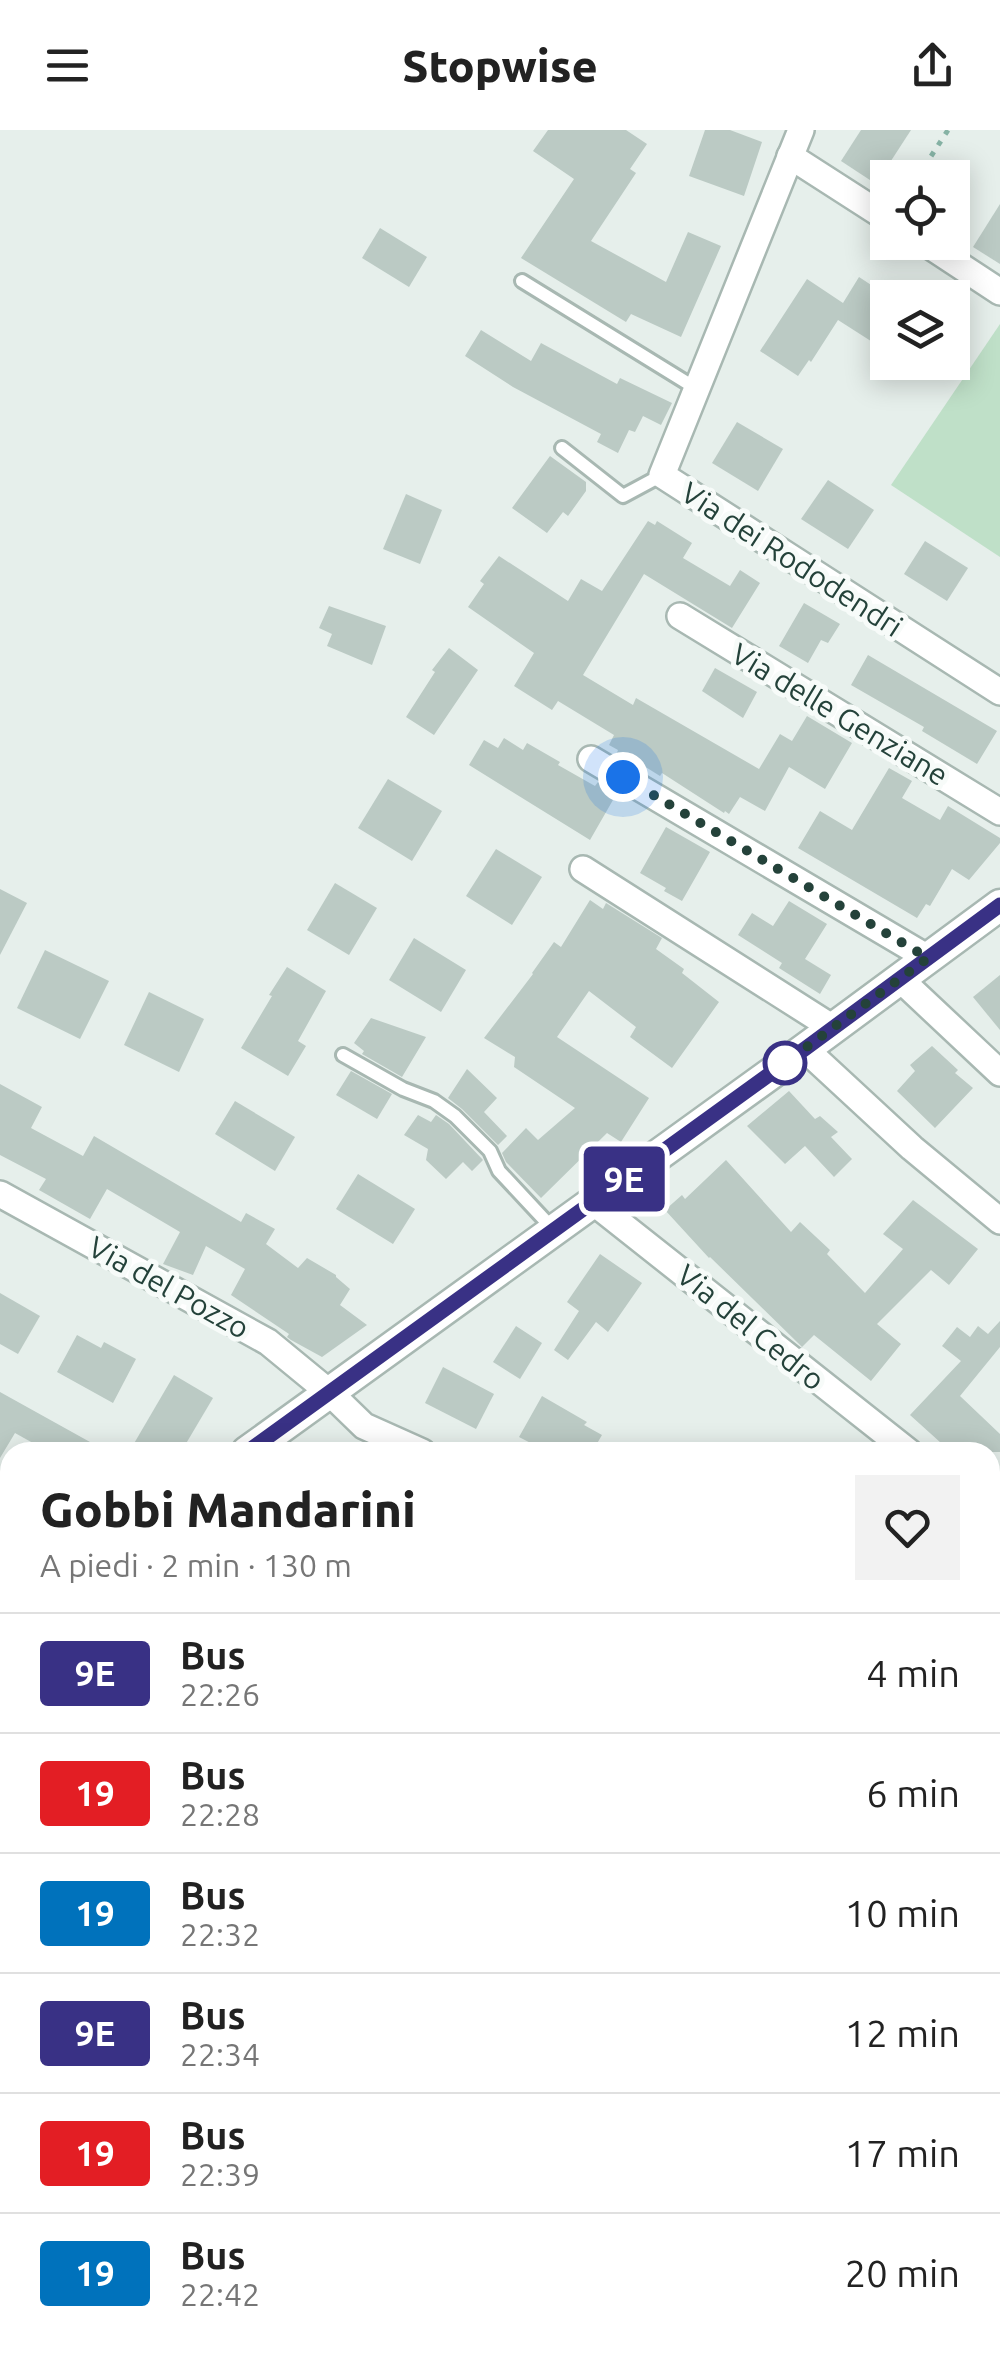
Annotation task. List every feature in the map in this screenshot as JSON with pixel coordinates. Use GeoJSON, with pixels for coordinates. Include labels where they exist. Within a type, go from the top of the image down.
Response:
{"type":"FeatureCollection","features":[{"type":"Feature","properties":{"kind":"street","name":"Via dei Rododendri"},"geometry":{"type":"LineString","coordinates":[[801,130],[662,475],[1000,692]]}},
{"type":"Feature","properties":{"kind":"street"},"geometry":{"type":"LineString","coordinates":[[790,156],[870,207]]}},
{"type":"Feature","properties":{"kind":"street"},"geometry":{"type":"LineString","coordinates":[[951,260],[1000,292]]}},
{"type":"Feature","properties":{"kind":"street","name":"Via delle Genziane"},"geometry":{"type":"LineString","coordinates":[[680,616],[1000,812]]}},
{"type":"Feature","properties":{"kind":"street"},"geometry":{"type":"LineString","coordinates":[[591,758],[928,958]]}},
{"type":"Feature","properties":{"kind":"street"},"geometry":{"type":"LineString","coordinates":[[583,870],[833,1028]]}},
{"type":"Feature","properties":{"kind":"street"},"geometry":{"type":"LineString","coordinates":[[261,1442],[1000,905]]}},
{"type":"Feature","properties":{"kind":"street"},"geometry":{"type":"LineString","coordinates":[[900,979],[1000,1073]]}},
{"type":"Feature","properties":{"kind":"street"},"geometry":{"type":"LineString","coordinates":[[806,1048],[912,1148],[1000,1220]]}},
{"type":"Feature","properties":{"kind":"street","name":"Via del Pozzo"},"geometry":{"type":"LineString","coordinates":[[0,1194],[268,1342],[330,1392],[364,1426],[400,1442]]}},
{"type":"Feature","properties":{"kind":"street","name":"Via del Cedro"},"geometry":{"type":"LineString","coordinates":[[593,1202],[896,1442]]}},
{"type":"Feature","properties":{"kind":"lane"},"geometry":{"type":"LineString","coordinates":[[522,282],[697,390]]}},
{"type":"Feature","properties":{"kind":"lane"},"geometry":{"type":"LineString","coordinates":[[562,448],[623,496],[662,475]]}},
{"type":"Feature","properties":{"kind":"lane"},"geometry":{"type":"LineString","coordinates":[[343,1056],[402,1089],[434,1101],[455,1116],[490,1151],[499,1171],[554,1230]]}},
{"type":"Feature","properties":{"kind":"path"},"geometry":{"type":"LineString","coordinates":[[929,160],[948,130]]}},
{"type":"Feature","properties":{"kind":"green space"},"geometry":{"type":"Polygon","coordinates":[[[1000,324],[1000,557],[891,485],[962,380],[970,380],[970,368],[1000,324]]]}},
{"type":"Feature","properties":{"kind":"building"},"geometry":{"type":"Polygon","coordinates":[[[548,130],[626,130],[647,144],[630,169],[636,173],[591,241],[666,282],[688,232],[721,246],[681,337],[631,314],[626,322],[521,258],[574,179],[533,151],[548,130]]]}},
{"type":"Feature","properties":{"kind":"building"},"geometry":{"type":"Polygon","coordinates":[[[705,130],[730,130],[762,142],[744,196],[689,176],[705,130]]]}},
{"type":"Feature","properties":{"kind":"building"},"geometry":{"type":"Polygon","coordinates":[[[861,130],[911,130],[892,160],[870,160],[870,180],[841,161],[861,130]]]}},
{"type":"Feature","properties":{"kind":"building"},"geometry":{"type":"Polygon","coordinates":[[[1000,204],[1000,264],[973,247],[1000,204]]]}},
{"type":"Feature","properties":{"kind":"building"},"geometry":{"type":"Polygon","coordinates":[[[380,228],[427,257],[409,287],[362,258],[380,228]]]}},
{"type":"Feature","properties":{"kind":"building"},"geometry":{"type":"Polygon","coordinates":[[[859,277],[870,284],[870,340],[838,320],[798,376],[760,351],[807,279],[843,303],[859,277]]]}},
{"type":"Feature","properties":{"kind":"building"},"geometry":{"type":"Polygon","coordinates":[[[481,330],[531,361],[541,343],[617,384],[620,378],[672,403],[661,425],[643,416],[635,432],[629,430],[618,453],[597,442],[601,434],[513,387],[465,356],[481,330]]]}},
{"type":"Feature","properties":{"kind":"building"},"geometry":{"type":"Polygon","coordinates":[[[737,422],[783,449],[758,491],[712,463],[737,422]]]}},
{"type":"Feature","properties":{"kind":"building"},"geometry":{"type":"Polygon","coordinates":[[[550,456],[586,482],[586,491],[568,516],[563,512],[547,533],[512,508],[550,456]]]}},
{"type":"Feature","properties":{"kind":"building"},"geometry":{"type":"Polygon","coordinates":[[[828,480],[874,510],[848,549],[801,519],[828,480]]]}},
{"type":"Feature","properties":{"kind":"building"},"geometry":{"type":"Polygon","coordinates":[[[406,494],[442,510],[420,564],[383,549],[406,494]]]}},
{"type":"Feature","properties":{"kind":"building"},"geometry":{"type":"Polygon","coordinates":[[[648,521],[655,525],[657,521],[692,543],[683,558],[730,586],[740,570],[760,583],[732,628],[644,574],[583,675],[633,705],[636,698],[759,769],[780,734],[792,741],[807,716],[852,743],[825,789],[789,767],[765,811],[740,797],[729,814],[724,813],[662,773],[660,776],[636,761],[633,765],[616,755],[618,750],[609,745],[614,735],[558,701],[552,710],[514,686],[534,653],[468,607],[484,584],[480,581],[499,556],[568,601],[581,579],[602,591],[648,521]]]}},
{"type":"Feature","properties":{"kind":"building"},"geometry":{"type":"Polygon","coordinates":[[[925,541],[968,568],[947,601],[904,574],[925,541]]]}},
{"type":"Feature","properties":{"kind":"building"},"geometry":{"type":"Polygon","coordinates":[[[804,603],[840,624],[828,643],[821,640],[808,663],[779,646],[804,603]]]}},
{"type":"Feature","properties":{"kind":"building"},"geometry":{"type":"Polygon","coordinates":[[[329,606],[386,626],[372,665],[327,646],[332,634],[319,628],[329,606]]]}},
{"type":"Feature","properties":{"kind":"building"},"geometry":{"type":"Polygon","coordinates":[[[449,648],[478,670],[434,735],[406,717],[449,648]]]}},
{"type":"Feature","properties":{"kind":"building"},"geometry":{"type":"Polygon","coordinates":[[[868,655],[997,731],[977,764],[922,731],[924,727],[851,685],[868,655]]]}},
{"type":"Feature","properties":{"kind":"building"},"geometry":{"type":"Polygon","coordinates":[[[715,668],[757,692],[743,718],[702,691],[715,668]]]}},
{"type":"Feature","properties":{"kind":"building"},"geometry":{"type":"Polygon","coordinates":[[[504,738],[523,750],[527,743],[595,786],[598,782],[617,793],[590,840],[469,765],[484,740],[498,748],[504,738]]]}},
{"type":"Feature","properties":{"kind":"building"},"geometry":{"type":"Polygon","coordinates":[[[889,768],[912,781],[902,798],[940,820],[948,806],[1000,838],[969,880],[952,869],[930,906],[926,904],[917,918],[798,848],[820,811],[852,830],[889,768]]]}},
{"type":"Feature","properties":{"kind":"building"},"geometry":{"type":"Polygon","coordinates":[[[388,779],[442,811],[412,861],[358,828],[388,779]]]}},
{"type":"Feature","properties":{"kind":"building"},"geometry":{"type":"Polygon","coordinates":[[[666,827],[710,852],[682,901],[640,873],[666,827]]]}},
{"type":"Feature","properties":{"kind":"building"},"geometry":{"type":"Polygon","coordinates":[[[496,849],[542,877],[512,925],[466,896],[496,849]]]}},
{"type":"Feature","properties":{"kind":"building"},"geometry":{"type":"Polygon","coordinates":[[[335,883],[377,908],[349,955],[307,930],[335,883]]]}},
{"type":"Feature","properties":{"kind":"building"},"geometry":{"type":"Polygon","coordinates":[[[0,889],[27,903],[0,955],[0,889]]]}},
{"type":"Feature","properties":{"kind":"building"},"geometry":{"type":"Polygon","coordinates":[[[590,900],[603,909],[606,903],[662,938],[656,949],[719,1002],[672,1068],[630,1037],[636,1027],[589,991],[557,1037],[649,1098],[621,1142],[607,1133],[541,1198],[502,1153],[526,1128],[538,1140],[575,1108],[514,1067],[515,1057],[484,1038],[554,942],[561,947],[590,900]]]}},
{"type":"Feature","properties":{"kind":"building"},"geometry":{"type":"Polygon","coordinates":[[[789,901],[827,924],[805,959],[831,975],[820,994],[738,935],[752,913],[773,926],[789,901]]]}},
{"type":"Feature","properties":{"kind":"building"},"geometry":{"type":"Polygon","coordinates":[[[414,938],[466,970],[441,1012],[389,980],[414,938]]]}},
{"type":"Feature","properties":{"kind":"building"},"geometry":{"type":"Polygon","coordinates":[[[45,950],[109,981],[80,1039],[17,1008],[45,950]]]}},
{"type":"Feature","properties":{"kind":"building"},"geometry":{"type":"Polygon","coordinates":[[[287,967],[326,991],[298,1041],[306,1046],[288,1076],[241,1048],[287,967]]]}},
{"type":"Feature","properties":{"kind":"building"},"geometry":{"type":"Polygon","coordinates":[[[1000,975],[1000,1030],[973,997],[1000,975]]]}},
{"type":"Feature","properties":{"kind":"building"},"geometry":{"type":"Polygon","coordinates":[[[149,992],[204,1019],[179,1072],[124,1045],[149,992]]]}},
{"type":"Feature","properties":{"kind":"building"},"geometry":{"type":"Polygon","coordinates":[[[371,1018],[426,1037],[402,1077],[362,1054],[364,1051],[354,1043],[371,1018]]]}},
{"type":"Feature","properties":{"kind":"building"},"geometry":{"type":"Polygon","coordinates":[[[932,1046],[973,1088],[935,1128],[897,1091],[915,1071],[910,1065],[932,1046]]]}},
{"type":"Feature","properties":{"kind":"building"},"geometry":{"type":"Polygon","coordinates":[[[467,1069],[497,1098],[484,1112],[507,1136],[498,1145],[448,1098],[467,1069]]]}},
{"type":"Feature","properties":{"kind":"building"},"geometry":{"type":"Polygon","coordinates":[[[351,1071],[392,1094],[377,1119],[336,1095],[351,1071]]]}},
{"type":"Feature","properties":{"kind":"building"},"geometry":{"type":"Polygon","coordinates":[[[0,1084],[42,1107],[31,1128],[83,1156],[94,1136],[241,1222],[246,1213],[275,1229],[266,1244],[298,1268],[307,1258],[336,1275],[350,1289],[340,1305],[367,1325],[322,1357],[291,1340],[289,1334],[231,1295],[245,1269],[206,1246],[193,1275],[163,1264],[180,1232],[107,1189],[90,1219],[39,1190],[46,1179],[0,1155],[0,1084]]]}},
{"type":"Feature","properties":{"kind":"building"},"geometry":{"type":"Polygon","coordinates":[[[789,1091],[815,1119],[820,1116],[838,1132],[831,1137],[852,1159],[834,1177],[805,1146],[785,1164],[747,1126],[789,1091]]]}},
{"type":"Feature","properties":{"kind":"building"},"geometry":{"type":"Polygon","coordinates":[[[235,1101],[295,1137],[275,1171],[215,1134],[235,1101]]]}},
{"type":"Feature","properties":{"kind":"building"},"geometry":{"type":"Polygon","coordinates":[[[418,1115],[431,1122],[436,1115],[449,1124],[483,1160],[472,1171],[463,1162],[446,1179],[426,1160],[428,1149],[404,1135],[418,1115]]]}},
{"type":"Feature","properties":{"kind":"building"},"geometry":{"type":"Polygon","coordinates":[[[726,1160],[791,1232],[800,1222],[830,1250],[827,1254],[865,1293],[903,1249],[883,1234],[913,1200],[978,1249],[949,1285],[931,1270],[877,1324],[901,1344],[871,1381],[814,1335],[802,1347],[665,1210],[682,1195],[685,1199],[726,1160]]]}},
{"type":"Feature","properties":{"kind":"building"},"geometry":{"type":"Polygon","coordinates":[[[358,1174],[415,1209],[393,1244],[336,1209],[358,1174]]]}},
{"type":"Feature","properties":{"kind":"building"},"geometry":{"type":"Polygon","coordinates":[[[600,1254],[642,1283],[608,1332],[596,1322],[568,1360],[554,1350],[579,1311],[567,1302],[600,1254]]]}},
{"type":"Feature","properties":{"kind":"building"},"geometry":{"type":"Polygon","coordinates":[[[0,1293],[40,1316],[18,1354],[0,1344],[0,1293]]]}},
{"type":"Feature","properties":{"kind":"building"},"geometry":{"type":"Polygon","coordinates":[[[1000,1321],[1000,1347],[960,1396],[1000,1434],[1000,1442],[940,1442],[910,1415],[961,1361],[942,1346],[957,1327],[970,1337],[978,1326],[988,1334],[1000,1321]]]}},
{"type":"Feature","properties":{"kind":"building"},"geometry":{"type":"Polygon","coordinates":[[[516,1326],[542,1343],[520,1379],[493,1362],[516,1326]]]}},
{"type":"Feature","properties":{"kind":"building"},"geometry":{"type":"Polygon","coordinates":[[[77,1335],[101,1348],[104,1342],[136,1359],[113,1403],[57,1372],[77,1335]]]}},
{"type":"Feature","properties":{"kind":"building"},"geometry":{"type":"Polygon","coordinates":[[[443,1367],[494,1394],[476,1429],[425,1403],[443,1367]]]}},
{"type":"Feature","properties":{"kind":"building"},"geometry":{"type":"Polygon","coordinates":[[[174,1375],[213,1398],[187,1442],[135,1442],[174,1375]]]}},
{"type":"Feature","properties":{"kind":"building"},"geometry":{"type":"Polygon","coordinates":[[[0,1392],[90,1442],[31,1442],[15,1433],[10,1442],[0,1442],[0,1392]]]}},
{"type":"Feature","properties":{"kind":"building"},"geometry":{"type":"Polygon","coordinates":[[[542,1396],[602,1435],[598,1442],[529,1442],[519,1437],[542,1396]]]}},
{"type":"Feature","properties":{"kind":"bus line","name":"9E"},"geometry":{"type":"LineString","coordinates":[[261,1442],[1000,905]]}},
{"type":"Feature","properties":{"kind":"route"},"geometry":{"type":"LineString","coordinates":[[623,777],[928,958],[774,1071],[785,1063]]}}]}
